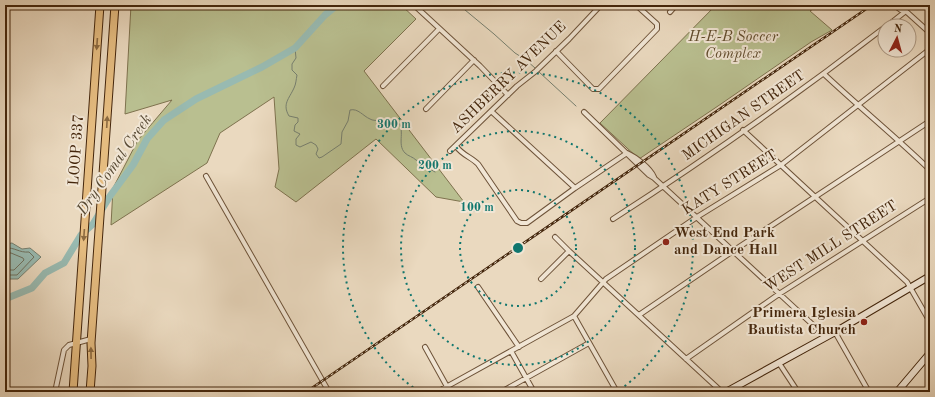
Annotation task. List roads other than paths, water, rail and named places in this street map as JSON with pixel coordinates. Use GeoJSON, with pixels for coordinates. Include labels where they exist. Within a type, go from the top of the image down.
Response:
{"type":"FeatureCollection","features":[{"type":"Feature","properties":{"kind":"main road","name":"LOOP 337"},"geometry":{"type":"LineString","coordinates":[[73,392],[100,5]]}},
{"type":"Feature","properties":{"kind":"main road","name":"LOOP 337"},"geometry":{"type":"LineString","coordinates":[[90,392],[92,339],[115,5]]}},
{"type":"Feature","properties":{"kind":"street"},"geometry":{"type":"LineString","coordinates":[[414,5],[474,60],[508,95]]}},
{"type":"Feature","properties":{"kind":"street","name":"ASHBERRY AVENUE"},"geometry":{"type":"LineString","coordinates":[[450,151],[516,86],[527,79],[556,51],[601,5]]}},
{"type":"Feature","properties":{"kind":"street"},"geometry":{"type":"LineString","coordinates":[[556,51],[593,89],[599,89],[658,29],[656,24],[636,5]]}},
{"type":"Feature","properties":{"kind":"street"},"geometry":{"type":"LineString","coordinates":[[670,12],[676,5]]}},
{"type":"Feature","properties":{"kind":"street"},"geometry":{"type":"LineString","coordinates":[[894,5],[901,10],[906,11]]}},
{"type":"Feature","properties":{"kind":"street"},"geometry":{"type":"LineString","coordinates":[[899,5],[930,33]]}},
{"type":"Feature","properties":{"kind":"street","name":"MICHIGAN STREET"},"geometry":{"type":"LineString","coordinates":[[897,18],[906,11]]}},
{"type":"Feature","properties":{"kind":"street"},"geometry":{"type":"LineString","coordinates":[[383,86],[439,29]]}},
{"type":"Feature","properties":{"kind":"street","name":"MICHIGAN STREET"},"geometry":{"type":"LineString","coordinates":[[613,219],[664,186],[824,74],[877,34]]}},
{"type":"Feature","properties":{"kind":"street","name":"KATY STREET"},"geometry":{"type":"LineString","coordinates":[[437,392],[574,316],[606,278],[697,217],[781,165],[930,49]]}},
{"type":"Feature","properties":{"kind":"street"},"geometry":{"type":"LineString","coordinates":[[426,109],[474,60]]}},
{"type":"Feature","properties":{"kind":"street"},"geometry":{"type":"LineString","coordinates":[[824,74],[858,106],[900,141],[930,170]]}},
{"type":"Feature","properties":{"kind":"street"},"geometry":{"type":"LineString","coordinates":[[491,111],[575,188]]}},
{"type":"Feature","properties":{"kind":"street"},"geometry":{"type":"LineString","coordinates":[[584,112],[649,175],[664,186],[825,336]]}},
{"type":"Feature","properties":{"kind":"street"},"geometry":{"type":"LineString","coordinates":[[639,315],[930,121]]}},
{"type":"Feature","properties":{"kind":"street"},"geometry":{"type":"LineString","coordinates":[[743,130],[907,282],[930,322]]}},
{"type":"Feature","properties":{"kind":"street"},"geometry":{"type":"LineString","coordinates":[[456,146],[463,154],[473,158],[517,221],[521,223],[527,223],[627,153]]}},
{"type":"Feature","properties":{"kind":"street"},"geometry":{"type":"LineString","coordinates":[[206,176],[328,392]]}},
{"type":"Feature","properties":{"kind":"street","name":"WEST MILL STREET"},"geometry":{"type":"LineString","coordinates":[[686,359],[779,294],[930,198]]}},
{"type":"Feature","properties":{"kind":"street"},"geometry":{"type":"LineString","coordinates":[[555,237],[686,359],[726,392],[825,336],[835,332],[930,276]]}},
{"type":"Feature","properties":{"kind":"street"},"geometry":{"type":"LineString","coordinates":[[542,279],[569,251]]}},
{"type":"Feature","properties":{"kind":"street"},"geometry":{"type":"LineString","coordinates":[[478,286],[519,347]]}},
{"type":"Feature","properties":{"kind":"street"},"geometry":{"type":"LineString","coordinates":[[574,316],[617,392]]}},
{"type":"Feature","properties":{"kind":"street"},"geometry":{"type":"LineString","coordinates":[[835,332],[869,392]]}},
{"type":"Feature","properties":{"kind":"street"},"geometry":{"type":"LineString","coordinates":[[55,392],[64,350],[69,345],[92,339]]}},
{"type":"Feature","properties":{"kind":"street"},"geometry":{"type":"LineString","coordinates":[[501,392],[589,343]]}},
{"type":"Feature","properties":{"kind":"street"},"geometry":{"type":"LineString","coordinates":[[425,347],[450,392]]}},
{"type":"Feature","properties":{"kind":"street"},"geometry":{"type":"LineString","coordinates":[[511,351],[534,392]]}},
{"type":"Feature","properties":{"kind":"street"},"geometry":{"type":"LineString","coordinates":[[897,392],[930,353]]}},
{"type":"Feature","properties":{"kind":"street"},"geometry":{"type":"LineString","coordinates":[[779,363],[798,392]]}},
{"type":"Feature","properties":{"kind":"water"},"geometry":{"type":"Polygon","coordinates":[[[12,243],[22,249],[30,248],[41,257],[18,279],[5,279],[5,244],[12,243]]]}},
{"type":"Feature","properties":{"kind":"waterway","name":"Dry Comal Creek"},"geometry":{"type":"LineString","coordinates":[[5,299],[32,288],[45,273],[64,263],[81,235],[93,224],[110,196],[133,165],[147,139],[164,120],[196,99],[262,67],[295,48],[325,15],[337,5]]}},
{"type":"Feature","properties":{"kind":"waterway"},"geometry":{"type":"LineString","coordinates":[[459,5],[515,53],[535,68]]}},
{"type":"Feature","properties":{"kind":"waterway"},"geometry":{"type":"LineString","coordinates":[[295,48],[296,58],[292,64],[292,70],[297,75],[295,85],[287,102],[286,108],[289,116],[298,118],[294,131],[300,134],[296,139],[296,145],[300,147],[311,142],[316,145],[318,149],[316,154],[319,158],[322,157],[341,144],[342,132],[348,121],[350,110],[356,110],[372,120],[396,120],[401,128],[402,149],[405,153],[435,172]]}},
{"type":"Feature","properties":{"kind":"waterway"},"geometry":{"type":"LineString","coordinates":[[539,72],[576,106]]}},
{"type":"Feature","properties":{"kind":"railway"},"geometry":{"type":"LineString","coordinates":[[306,392],[872,5]]}},
{"type":"Feature","properties":{"kind":"place","name":"West End Park and Dance Hall"},"geometry":{"type":"Point","coordinates":[666,242]}},
{"type":"Feature","properties":{"kind":"place","name":"Primera Iglesia Bautista Church"},"geometry":{"type":"Point","coordinates":[864,322]}},
{"type":"Feature","properties":{"kind":"park label","name":"H-E-B Soccer Complex"},"geometry":{"type":"Point","coordinates":[733,46]}}]}
